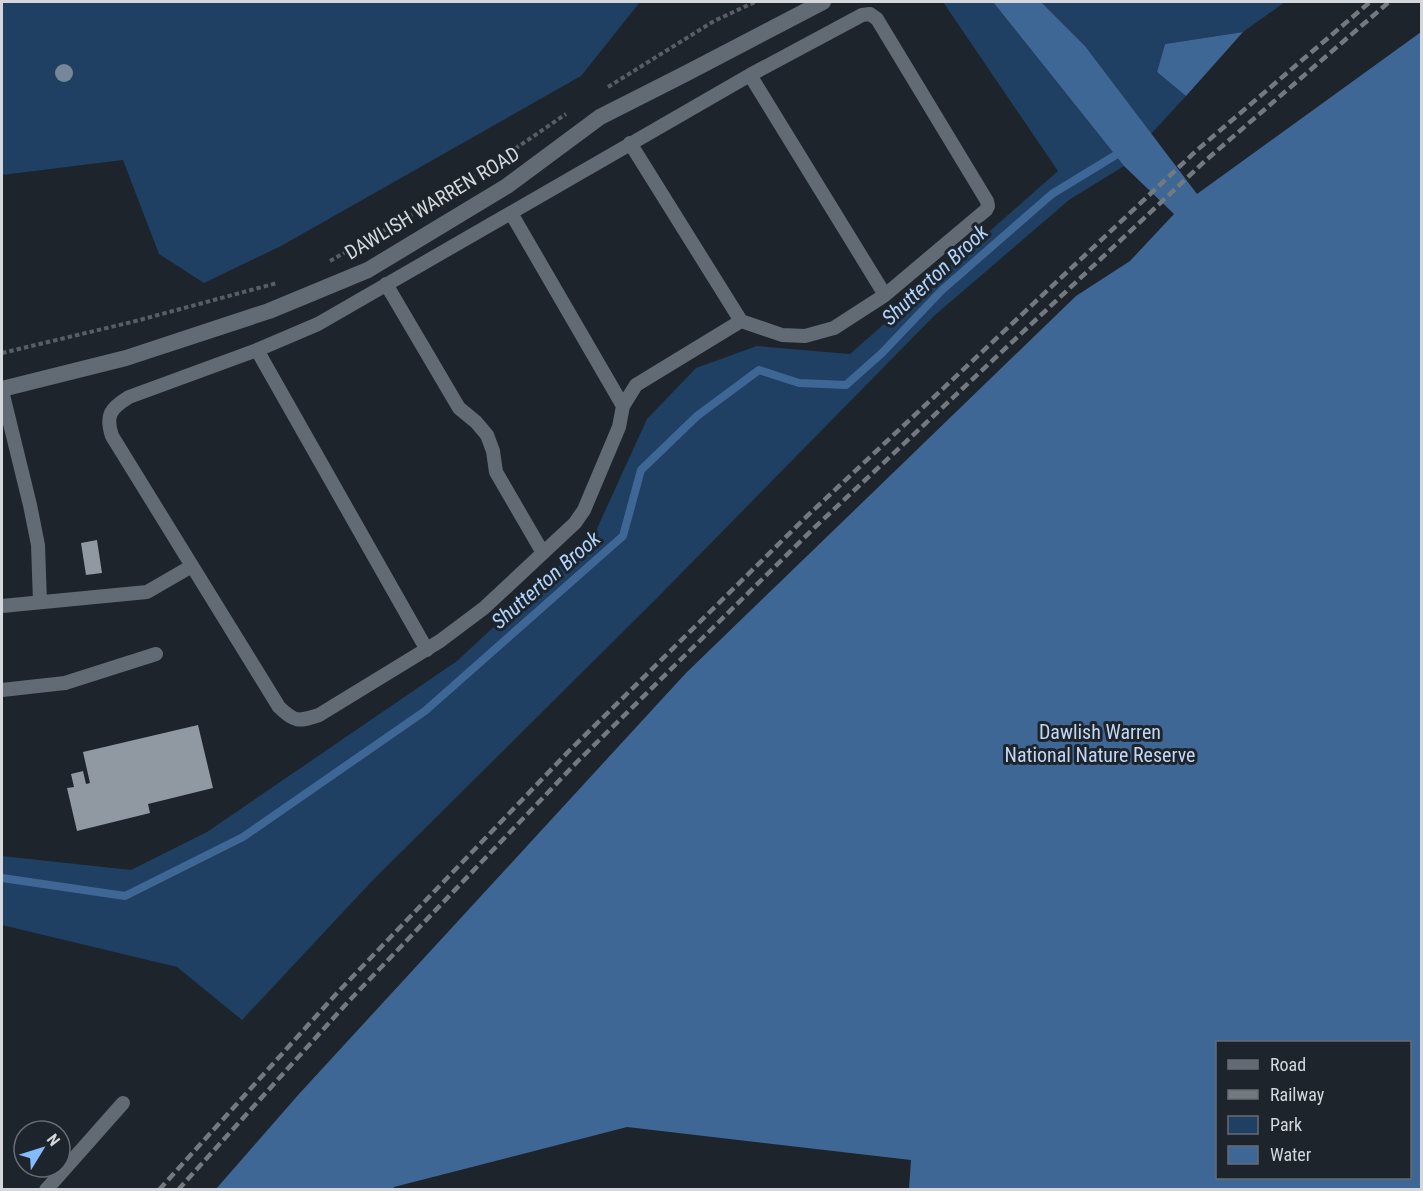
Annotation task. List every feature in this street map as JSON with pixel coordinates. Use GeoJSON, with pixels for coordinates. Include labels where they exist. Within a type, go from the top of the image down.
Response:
{"type":"FeatureCollection","features":[{"type":"Feature","properties":{"kind":"street","name":"DAWLISH WARREN ROAD"},"geometry":{"type":"LineString","coordinates":[[2,390],[137,355],[269,311],[368,270],[507,186],[600,117],[823,2]]}},
{"type":"Feature","properties":{"kind":"lane"},"geometry":{"type":"LineString","coordinates":[[630,143],[741,321],[782,335],[805,336],[834,328],[885,294],[988,206],[877,19],[870,14],[862,15],[630,143],[318,324],[257,350],[129,397],[118,404],[110,414],[108,424],[112,436],[279,707],[292,719],[304,720],[319,715],[427,650],[484,608],[575,523],[584,510],[619,427],[623,406],[636,385],[741,321]]}},
{"type":"Feature","properties":{"kind":"lane"},"geometry":{"type":"LineString","coordinates":[[750,75],[885,294]]}},
{"type":"Feature","properties":{"kind":"lane"},"geometry":{"type":"LineString","coordinates":[[511,213],[623,406]]}},
{"type":"Feature","properties":{"kind":"lane"},"geometry":{"type":"LineString","coordinates":[[386,284],[459,408],[488,435],[496,472],[543,553]]}},
{"type":"Feature","properties":{"kind":"lane"},"geometry":{"type":"LineString","coordinates":[[257,350],[427,650]]}},
{"type":"Feature","properties":{"kind":"lane"},"geometry":{"type":"LineString","coordinates":[[2,390],[38,545],[40,602]]}},
{"type":"Feature","properties":{"kind":"lane"},"geometry":{"type":"LineString","coordinates":[[2,606],[147,592],[192,566]]}},
{"type":"Feature","properties":{"kind":"lane"},"geometry":{"type":"LineString","coordinates":[[2,690],[65,683],[156,654]]}},
{"type":"Feature","properties":{"kind":"lane"},"geometry":{"type":"LineString","coordinates":[[46,1190],[123,1103]]}},
{"type":"Feature","properties":{"kind":"path"},"geometry":{"type":"LineString","coordinates":[[608,87],[714,21],[755,2]]}},
{"type":"Feature","properties":{"kind":"path"},"geometry":{"type":"LineString","coordinates":[[324,264],[453,192],[569,111]]}},
{"type":"Feature","properties":{"kind":"path"},"geometry":{"type":"LineString","coordinates":[[2,353],[132,322],[281,282]]}},
{"type":"Feature","properties":{"kind":"green space"},"geometry":{"type":"Polygon","coordinates":[[[2,2],[640,2],[581,76],[281,246],[204,283],[159,254],[123,160],[2,175],[2,2]]]}},
{"type":"Feature","properties":{"kind":"green space"},"geometry":{"type":"Polygon","coordinates":[[[943,2],[993,2],[1124,166],[1069,200],[934,316],[655,600],[372,881],[242,1020],[177,967],[2,925],[2,856],[131,870],[207,832],[457,661],[595,533],[647,419],[696,368],[757,346],[850,354],[1058,171],[943,2]]]}},
{"type":"Feature","properties":{"kind":"green space"},"geometry":{"type":"Polygon","coordinates":[[[1041,2],[1285,2],[1243,32],[1165,44],[1157,72],[1186,96],[1151,134],[1085,46],[1041,2]]]}},
{"type":"Feature","properties":{"kind":"water","name":"Dawlish Warren National Nature Reserve"},"geometry":{"type":"Polygon","coordinates":[[[993,2],[1041,2],[1085,46],[1197,194],[1421,32],[1421,1189],[909,1189],[911,1160],[627,1127],[393,1189],[216,1189],[299,1094],[686,673],[1076,296],[1130,261],[1174,214],[1124,166],[993,2]]]}},
{"type":"Feature","properties":{"kind":"water"},"geometry":{"type":"Polygon","coordinates":[[[1243,32],[1186,96],[1157,72],[1165,44],[1243,32]]]}},
{"type":"Feature","properties":{"kind":"building"},"geometry":{"type":"Polygon","coordinates":[[[97,540],[102,573],[86,575],[81,543],[97,540]]]}},
{"type":"Feature","properties":{"kind":"building"},"geometry":{"type":"Polygon","coordinates":[[[198,725],[213,788],[148,804],[150,813],[77,831],[67,788],[74,787],[71,774],[83,771],[86,784],[90,783],[83,752],[198,725]]]}},
{"type":"Feature","properties":{"kind":"waterway","name":"Shutterton Brook"},"geometry":{"type":"LineString","coordinates":[[2,878],[125,896],[243,837],[425,711],[623,536],[641,470],[697,416],[759,370],[799,383],[846,385],[882,353],[942,290],[1052,194],[1124,150]]}},
{"type":"Feature","properties":{"kind":"railway"},"geometry":{"type":"LineString","coordinates":[[159,1190],[338,992],[567,753],[804,519],[1196,151],[1370,2]]}},
{"type":"Feature","properties":{"kind":"railway"},"geometry":{"type":"LineString","coordinates":[[178,1190],[348,1002],[577,762],[813,529],[1205,161],[1389,2]]}}]}
